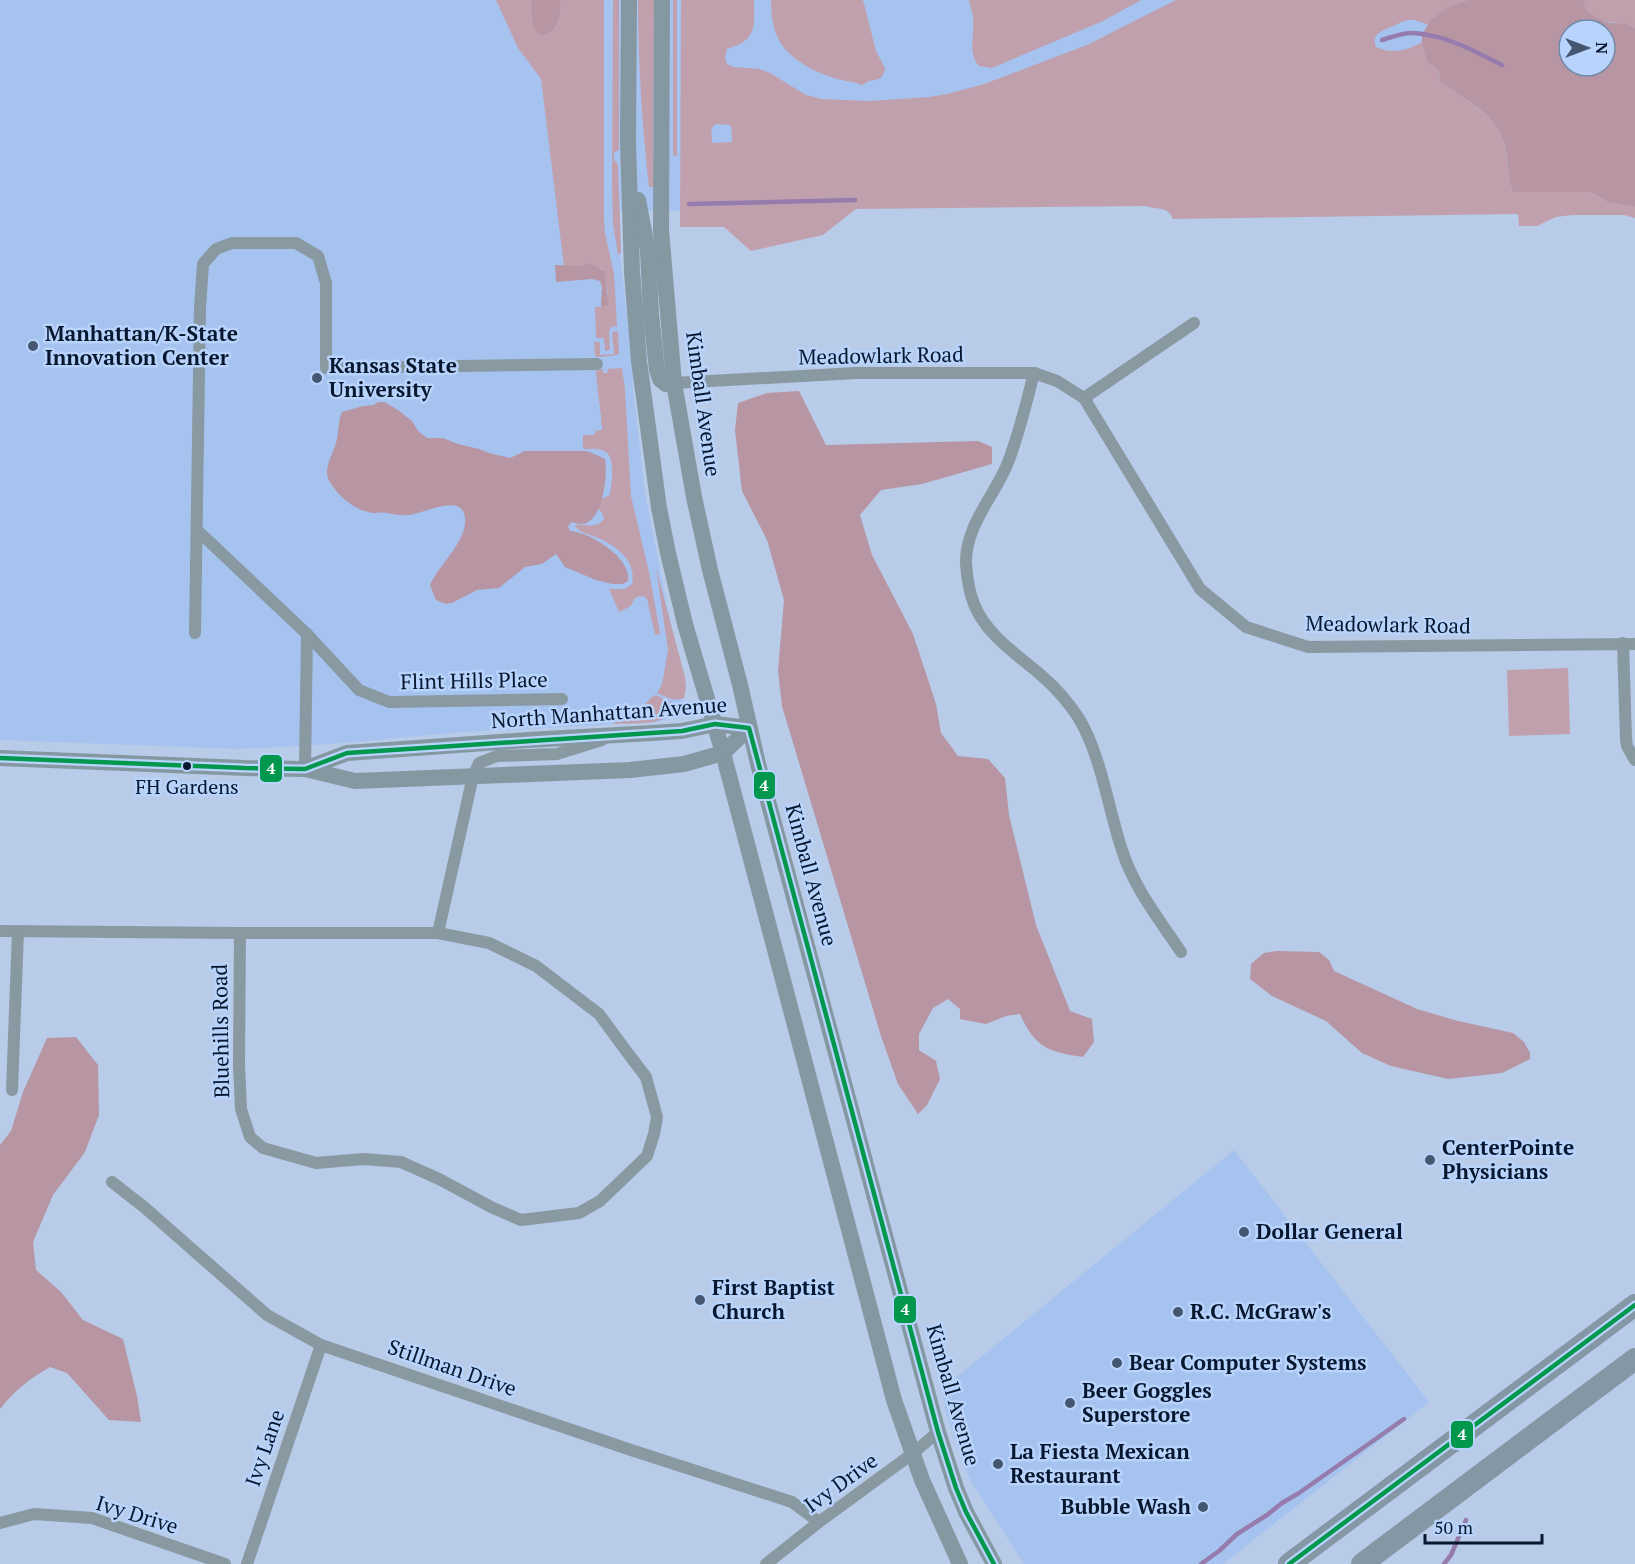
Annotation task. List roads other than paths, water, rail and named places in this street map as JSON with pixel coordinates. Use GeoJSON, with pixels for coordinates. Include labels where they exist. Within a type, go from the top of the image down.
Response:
{"type":"FeatureCollection","features":[{"type":"Feature","properties":{"kind":"highway"},"geometry":{"type":"LineString","coordinates":[[1289,1564],[1635,1305]]}},
{"type":"Feature","properties":{"kind":"highway"},"geometry":{"type":"LineString","coordinates":[[1362,1564],[1635,1359]]}},
{"type":"Feature","properties":{"kind":"main road"},"geometry":{"type":"LineString","coordinates":[[629,0],[628,142],[632,272],[639,361],[659,508],[668,553],[685,624],[723,753],[894,1400],[926,1491],[960,1564]]}},
{"type":"Feature","properties":{"kind":"main road","name":"Kimball Avenue"},"geometry":{"type":"LineString","coordinates":[[662,0],[662,230],[674,383],[696,507],[749,728],[938,1432],[963,1504],[994,1564]]}},
{"type":"Feature","properties":{"kind":"main road"},"geometry":{"type":"LineString","coordinates":[[628,142],[648,251],[657,370],[660,379],[666,384],[674,383]]}},
{"type":"Feature","properties":{"kind":"main road","name":"North Manhattan Avenue"},"geometry":{"type":"LineString","coordinates":[[305,769],[347,753],[682,731],[715,724],[749,728]]}},
{"type":"Feature","properties":{"kind":"main road","name":"North Manhattan Avenue"},"geometry":{"type":"LineString","coordinates":[[0,758],[305,769],[355,781],[630,770],[692,762],[723,753],[749,728]]}},
{"type":"Feature","properties":{"kind":"street"},"geometry":{"type":"LineString","coordinates":[[195,633],[200,308],[203,264],[216,249],[232,243],[296,243],[318,256],[326,283],[326,368],[597,364]]}},
{"type":"Feature","properties":{"kind":"street"},"geometry":{"type":"LineString","coordinates":[[1084,398],[1194,323]]}},
{"type":"Feature","properties":{"kind":"street","name":"Meadowlark Road"},"geometry":{"type":"LineString","coordinates":[[674,383],[856,373],[1034,374],[1057,381],[1084,398],[1200,590],[1246,627],[1308,647],[1629,644]]}},
{"type":"Feature","properties":{"kind":"street"},"geometry":{"type":"LineString","coordinates":[[1034,374],[1019,431],[1006,466],[968,540],[966,562],[974,605],[998,639],[1044,678],[1063,697],[1077,716],[1090,738],[1122,852],[1136,885],[1181,952]]}},
{"type":"Feature","properties":{"kind":"street","name":"Flint Hills Place"},"geometry":{"type":"LineString","coordinates":[[197,530],[307,634],[359,690],[389,702],[562,699]]}},
{"type":"Feature","properties":{"kind":"street"},"geometry":{"type":"LineString","coordinates":[[305,769],[307,634]]}},
{"type":"Feature","properties":{"kind":"street"},"geometry":{"type":"LineString","coordinates":[[1629,644],[1626,739],[1627,746],[1635,760]]}},
{"type":"Feature","properties":{"kind":"street"},"geometry":{"type":"LineString","coordinates":[[438,933],[473,776],[479,763],[497,756],[557,754],[619,735]]}},
{"type":"Feature","properties":{"kind":"street","name":"Bluehills Road"},"geometry":{"type":"LineString","coordinates":[[0,931],[438,933],[489,943],[536,966],[599,1014],[646,1077],[657,1117],[647,1156],[600,1201],[579,1214],[521,1220],[401,1162],[363,1159],[316,1163],[263,1148],[250,1137],[241,1109],[240,933]]}},
{"type":"Feature","properties":{"kind":"street"},"geometry":{"type":"LineString","coordinates":[[12,1090],[18,931]]}},
{"type":"Feature","properties":{"kind":"street","name":"Stillman Drive"},"geometry":{"type":"LineString","coordinates":[[112,1182],[144,1207],[267,1315],[321,1345],[792,1502],[819,1522]]}},
{"type":"Feature","properties":{"kind":"street","name":"Ivy Lane"},"geometry":{"type":"LineString","coordinates":[[247,1564],[321,1345]]}},
{"type":"Feature","properties":{"kind":"street","name":"Ivy Drive"},"geometry":{"type":"LineString","coordinates":[[766,1564],[938,1432]]}},
{"type":"Feature","properties":{"kind":"street","name":"Ivy Drive"},"geometry":{"type":"LineString","coordinates":[[0,1523],[34,1514],[92,1518],[225,1564]]}},
{"type":"Feature","properties":{"kind":"waterway"},"geometry":{"type":"LineString","coordinates":[[1382,40],[1406,33],[1426,34],[1459,44],[1502,65]]}},
{"type":"Feature","properties":{"kind":"waterway"},"geometry":{"type":"LineString","coordinates":[[689,204],[855,200]]}},
{"type":"Feature","properties":{"kind":"waterway"},"geometry":{"type":"LineString","coordinates":[[1201,1564],[1237,1534],[1404,1419]]}},
{"type":"Feature","properties":{"kind":"waterway"},"geometry":{"type":"LineString","coordinates":[[1444,1564],[1451,1555],[1466,1520]]}},
{"type":"Feature","properties":{"kind":"place","name":"Manhattan/K-State Innovation Center"},"geometry":{"type":"Point","coordinates":[33,346]}},
{"type":"Feature","properties":{"kind":"place","name":"Kansas State University"},"geometry":{"type":"Point","coordinates":[317,378]}},
{"type":"Feature","properties":{"kind":"place","name":"FH Gardens"},"geometry":{"type":"Point","coordinates":[187,766]}},
{"type":"Feature","properties":{"kind":"place","name":"CenterPointe Physicians"},"geometry":{"type":"Point","coordinates":[1430,1160]}},
{"type":"Feature","properties":{"kind":"place","name":"Dollar General"},"geometry":{"type":"Point","coordinates":[1244,1232]}},
{"type":"Feature","properties":{"kind":"place","name":"First Baptist Church"},"geometry":{"type":"Point","coordinates":[700,1300]}},
{"type":"Feature","properties":{"kind":"place","name":"R.C. McGraw's"},"geometry":{"type":"Point","coordinates":[1178,1312]}},
{"type":"Feature","properties":{"kind":"place","name":"Bear Computer Systems"},"geometry":{"type":"Point","coordinates":[1117,1363]}},
{"type":"Feature","properties":{"kind":"place","name":"Beer Goggles Superstore"},"geometry":{"type":"Point","coordinates":[1070,1403]}},
{"type":"Feature","properties":{"kind":"place","name":"La Fiesta Mexican Restaurant"},"geometry":{"type":"Point","coordinates":[998,1464]}},
{"type":"Feature","properties":{"kind":"place","name":"Bubble Wash"},"geometry":{"type":"Point","coordinates":[1203,1507]}}]}
